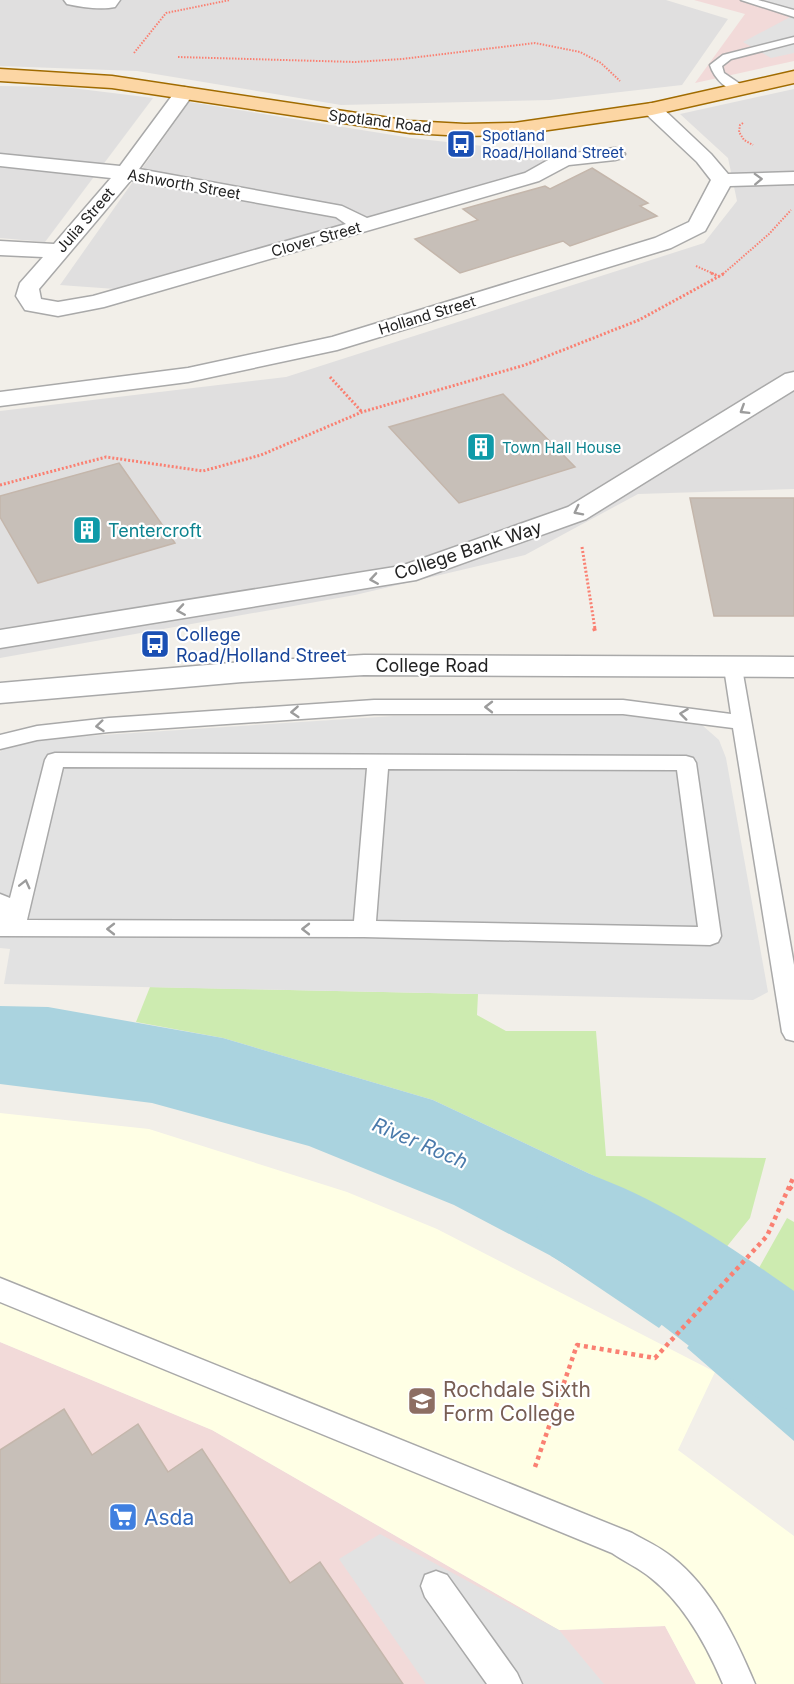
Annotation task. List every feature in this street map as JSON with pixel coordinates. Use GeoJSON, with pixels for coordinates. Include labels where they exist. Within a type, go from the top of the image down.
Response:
{"type":"FeatureCollection","features":[{"type":"Feature","properties":{"kind":"main road","name":"Spotland Road"},"geometry":{"type":"LineString","coordinates":[[0,75],[111,82],[410,127],[465,130],[514,129],[652,110],[794,78]]}},
{"type":"Feature","properties":{"kind":"street"},"geometry":{"type":"LineString","coordinates":[[73,0],[109,3],[111,0]]}},
{"type":"Feature","properties":{"kind":"street","name":"Julia Street"},"geometry":{"type":"LineString","coordinates":[[28,288],[126,173],[184,93]]}},
{"type":"Feature","properties":{"kind":"street"},"geometry":{"type":"LineString","coordinates":[[652,110],[704,158],[722,180],[794,178]]}},
{"type":"Feature","properties":{"kind":"street","name":"Clover Street"},"geometry":{"type":"LineString","coordinates":[[28,288],[27,296],[33,305],[49,309],[76,307],[532,177],[564,159],[615,154]]}},
{"type":"Feature","properties":{"kind":"street","name":"Ashworth Street"},"geometry":{"type":"LineString","coordinates":[[0,160],[126,173],[342,212],[364,225]]}},
{"type":"Feature","properties":{"kind":"street","name":"Holland Street"},"geometry":{"type":"LineString","coordinates":[[0,399],[188,375],[337,343],[663,243],[697,226],[722,180]]}},
{"type":"Feature","properties":{"kind":"street"},"geometry":{"type":"LineString","coordinates":[[0,248],[59,251]]}},
{"type":"Feature","properties":{"kind":"street","name":"College Bank Way"},"geometry":{"type":"LineString","coordinates":[[0,639],[406,574],[577,513],[794,379]]}},
{"type":"Feature","properties":{"kind":"street","name":"College Road"},"geometry":{"type":"LineString","coordinates":[[0,693],[242,672],[364,665],[794,667]]}},
{"type":"Feature","properties":{"kind":"lane"},"geometry":{"type":"LineString","coordinates":[[746,0],[794,14]]}},
{"type":"Feature","properties":{"kind":"lane"},"geometry":{"type":"LineString","coordinates":[[739,89],[719,75],[716,65],[719,62],[727,57],[794,40]]}},
{"type":"Feature","properties":{"kind":"lane"},"geometry":{"type":"LineString","coordinates":[[733,668],[794,1032]]}},
{"type":"Feature","properties":{"kind":"lane"},"geometry":{"type":"LineString","coordinates":[[0,742],[37,733],[109,725],[374,707],[623,707],[742,722]]}},
{"type":"Feature","properties":{"kind":"lane"},"geometry":{"type":"LineString","coordinates":[[55,760],[686,763],[710,936],[364,929],[7,928],[36,839],[55,760]]}},
{"type":"Feature","properties":{"kind":"lane"},"geometry":{"type":"LineString","coordinates":[[364,929],[378,762]]}},
{"type":"Feature","properties":{"kind":"lane"},"geometry":{"type":"LineString","coordinates":[[0,902],[6,907],[7,928]]}},
{"type":"Feature","properties":{"kind":"lane"},"geometry":{"type":"LineString","coordinates":[[0,1290],[622,1543],[665,1570],[699,1610],[725,1650],[739,1684]]}},
{"type":"Feature","properties":{"kind":"lane"},"geometry":{"type":"LineString","coordinates":[[436,1586],[506,1684]]}},
{"type":"Feature","properties":{"kind":"path"},"geometry":{"type":"LineString","coordinates":[[140,58],[130,58],[166,13],[230,0]]}},
{"type":"Feature","properties":{"kind":"path"},"geometry":{"type":"LineString","coordinates":[[170,57],[355,62],[402,59],[536,43],[580,52],[601,63],[652,110]]}},
{"type":"Feature","properties":{"kind":"path"},"geometry":{"type":"LineString","coordinates":[[0,484],[106,457],[204,471],[261,454],[362,412],[525,365],[639,320],[720,277],[769,234],[794,207]]}},
{"type":"Feature","properties":{"kind":"path"},"geometry":{"type":"LineString","coordinates":[[582,546],[594,624]]}},
{"type":"Feature","properties":{"kind":"path"},"geometry":{"type":"LineString","coordinates":[[522,1503],[577,1345],[655,1358],[768,1236],[794,1176]]}},
{"type":"Feature","properties":{"kind":"path"},"geometry":{"type":"LineString","coordinates":[[789,1187],[794,1191]]}},
{"type":"Feature","properties":{"kind":"shaded area"},"geometry":{"type":"Polygon","coordinates":[[[0,0],[666,0],[728,19],[682,85],[550,100],[341,105],[137,71],[0,66],[0,0]]]}},
{"type":"Feature","properties":{"kind":"shaded area"},"geometry":{"type":"Polygon","coordinates":[[[694,0],[794,0],[794,61],[695,83],[745,14],[694,0]]]}},
{"type":"Feature","properties":{"kind":"shaded area"},"geometry":{"type":"Polygon","coordinates":[[[741,0],[794,0],[794,53],[771,58],[743,42],[792,16],[741,0]]]}},
{"type":"Feature","properties":{"kind":"shaded area"},"geometry":{"type":"Polygon","coordinates":[[[0,86],[64,87],[153,98],[45,242],[0,238],[0,86]]]}},
{"type":"Feature","properties":{"kind":"shaded area"},"geometry":{"type":"Polygon","coordinates":[[[794,89],[794,489],[638,494],[525,555],[355,595],[0,658],[0,411],[286,377],[704,243],[737,201],[728,158],[680,114],[794,89]]]}},
{"type":"Feature","properties":{"kind":"shaded area"},"geometry":{"type":"Polygon","coordinates":[[[189,102],[411,138],[519,150],[546,160],[521,176],[115,289],[60,285],[189,102]]]}},
{"type":"Feature","properties":{"kind":"shaded area"},"geometry":{"type":"Polygon","coordinates":[[[631,715],[702,725],[719,740],[726,758],[768,992],[753,1000],[4,984],[10,949],[0,948],[0,752],[5,746],[41,739],[394,716],[631,715]]]}},
{"type":"Feature","properties":{"kind":"shaded area","name":"Rochdale Sixth Form College"},"geometry":{"type":"Polygon","coordinates":[[[0,1113],[149,1129],[347,1192],[437,1229],[715,1372],[678,1450],[794,1536],[794,1684],[696,1684],[665,1626],[559,1630],[212,1430],[0,1342],[0,1113]]]}},
{"type":"Feature","properties":{"kind":"shaded area"},"geometry":{"type":"Polygon","coordinates":[[[0,1342],[212,1430],[559,1630],[665,1626],[696,1684],[0,1684],[0,1342]]]}},
{"type":"Feature","properties":{"kind":"shaded area"},"geometry":{"type":"Polygon","coordinates":[[[380,1534],[559,1630],[604,1684],[426,1684],[339,1559],[380,1534]]]}},
{"type":"Feature","properties":{"kind":"green space"},"geometry":{"type":"Polygon","coordinates":[[[150,987],[478,994],[477,1015],[506,1031],[596,1031],[606,1156],[766,1158],[750,1218],[720,1255],[609,1183],[433,1100],[223,1038],[136,1022],[150,987]]]}},
{"type":"Feature","properties":{"kind":"green space"},"geometry":{"type":"Polygon","coordinates":[[[787,1218],[794,1222],[794,1305],[755,1275],[787,1218]]]}},
{"type":"Feature","properties":{"kind":"water"},"geometry":{"type":"Polygon","coordinates":[[[0,1006],[48,1007],[223,1038],[433,1100],[609,1183],[720,1255],[659,1328],[555,1258],[454,1205],[309,1146],[152,1103],[0,1084],[0,1006]]]}},
{"type":"Feature","properties":{"kind":"water"},"geometry":{"type":"Polygon","coordinates":[[[746,1269],[794,1305],[794,1441],[687,1348],[746,1269]]]}},
{"type":"Feature","properties":{"kind":"building"},"geometry":{"type":"Polygon","coordinates":[[[592,168],[648,203],[640,206],[657,216],[570,246],[563,241],[460,273],[415,239],[478,220],[463,209],[545,186],[550,189],[592,168]]]}},
{"type":"Feature","properties":{"kind":"building","name":"Town Hall House"},"geometry":{"type":"Polygon","coordinates":[[[503,394],[575,467],[459,503],[389,427],[503,394]]]}},
{"type":"Feature","properties":{"kind":"building","name":"Tentercroft"},"geometry":{"type":"Polygon","coordinates":[[[119,463],[175,543],[38,583],[0,517],[0,496],[119,463]]]}},
{"type":"Feature","properties":{"kind":"building"},"geometry":{"type":"Polygon","coordinates":[[[690,498],[794,498],[794,616],[714,616],[690,498]]]}},
{"type":"Feature","properties":{"kind":"building","name":"Asda"},"geometry":{"type":"Polygon","coordinates":[[[64,1409],[92,1455],[138,1424],[168,1472],[202,1449],[290,1583],[320,1562],[403,1684],[0,1684],[0,1450],[64,1409]]]}},
{"type":"Feature","properties":{"kind":"waterway","name":"River Roch"},"geometry":{"type":"LineString","coordinates":[[589,1222],[697,1286],[794,1358]]}},
{"type":"Feature","properties":{"kind":"place","name":"Spotland Road/Holland Street"},"geometry":{"type":"Point","coordinates":[461,144]}},
{"type":"Feature","properties":{"kind":"place","name":"Town Hall House"},"geometry":{"type":"Point","coordinates":[481,447]}},
{"type":"Feature","properties":{"kind":"place","name":"Tentercroft"},"geometry":{"type":"Point","coordinates":[87,530]}},
{"type":"Feature","properties":{"kind":"place","name":"College Road/Holland Street"},"geometry":{"type":"Point","coordinates":[155,644]}},
{"type":"Feature","properties":{"kind":"place","name":"Rochdale Sixth Form College"},"geometry":{"type":"Point","coordinates":[422,1401]}},
{"type":"Feature","properties":{"kind":"place","name":"Asda"},"geometry":{"type":"Point","coordinates":[123,1517]}}]}
